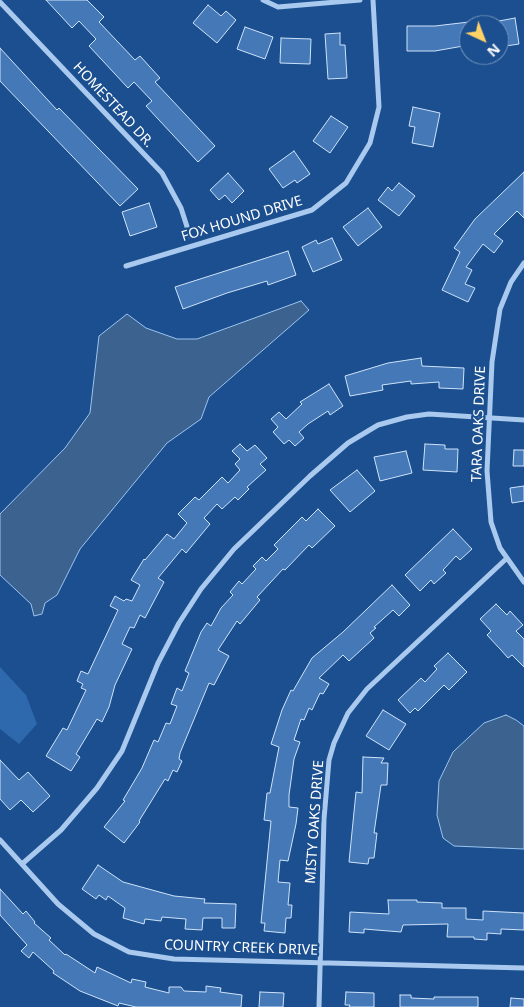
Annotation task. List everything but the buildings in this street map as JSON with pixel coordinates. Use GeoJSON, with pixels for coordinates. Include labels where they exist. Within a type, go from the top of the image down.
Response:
{"type":"FeatureCollection","features":[{"type":"Feature","properties":{"kind":"street"},"geometry":{"type":"LineString","coordinates":[[263,0],[278,7],[360,0]]}},
{"type":"Feature","properties":{"kind":"street","name":"FOX HOUND DRIVE"},"geometry":{"type":"LineString","coordinates":[[126,266],[312,210],[346,183],[370,143],[379,107],[373,0]]}},
{"type":"Feature","properties":{"kind":"street","name":"HOMESTEAD DR."},"geometry":{"type":"LineString","coordinates":[[0,2],[162,173],[181,208],[190,236]]}},
{"type":"Feature","properties":{"kind":"street","name":"TARA OAKS DRIVE"},"geometry":{"type":"LineString","coordinates":[[524,263],[511,282],[500,309],[492,362],[487,445],[488,506],[496,540],[506,559],[524,582]]}},
{"type":"Feature","properties":{"kind":"street"},"geometry":{"type":"LineString","coordinates":[[22,864],[61,830],[97,788],[122,750],[158,663],[179,623],[201,588],[234,549],[310,476],[348,443],[378,425],[407,417],[429,414],[524,420]]}},
{"type":"Feature","properties":{"kind":"street","name":"MISTY OAKS DRIVE"},"geometry":{"type":"LineString","coordinates":[[319,1007],[329,760],[341,728],[348,713],[367,689],[506,559]]}},
{"type":"Feature","properties":{"kind":"street","name":"COUNTRY CREEK DRIVE"},"geometry":{"type":"LineString","coordinates":[[0,840],[58,904],[94,934],[129,952],[174,959],[524,968]]}},
{"type":"Feature","properties":{"kind":"shaded area"},"geometry":{"type":"Polygon","coordinates":[[[301,301],[309,310],[209,397],[201,419],[167,443],[80,549],[57,595],[45,603],[42,614],[34,616],[31,604],[0,575],[0,514],[65,448],[90,413],[99,336],[127,314],[146,328],[177,339],[197,339],[301,301]]]}},
{"type":"Feature","properties":{"kind":"shaded area"},"geometry":{"type":"Polygon","coordinates":[[[0,667],[26,695],[37,724],[19,744],[0,729],[0,667]]]}},
{"type":"Feature","properties":{"kind":"shaded area"},"geometry":{"type":"Polygon","coordinates":[[[506,715],[524,726],[524,849],[454,846],[443,838],[437,815],[439,781],[453,752],[484,723],[506,715]]]}}]}
